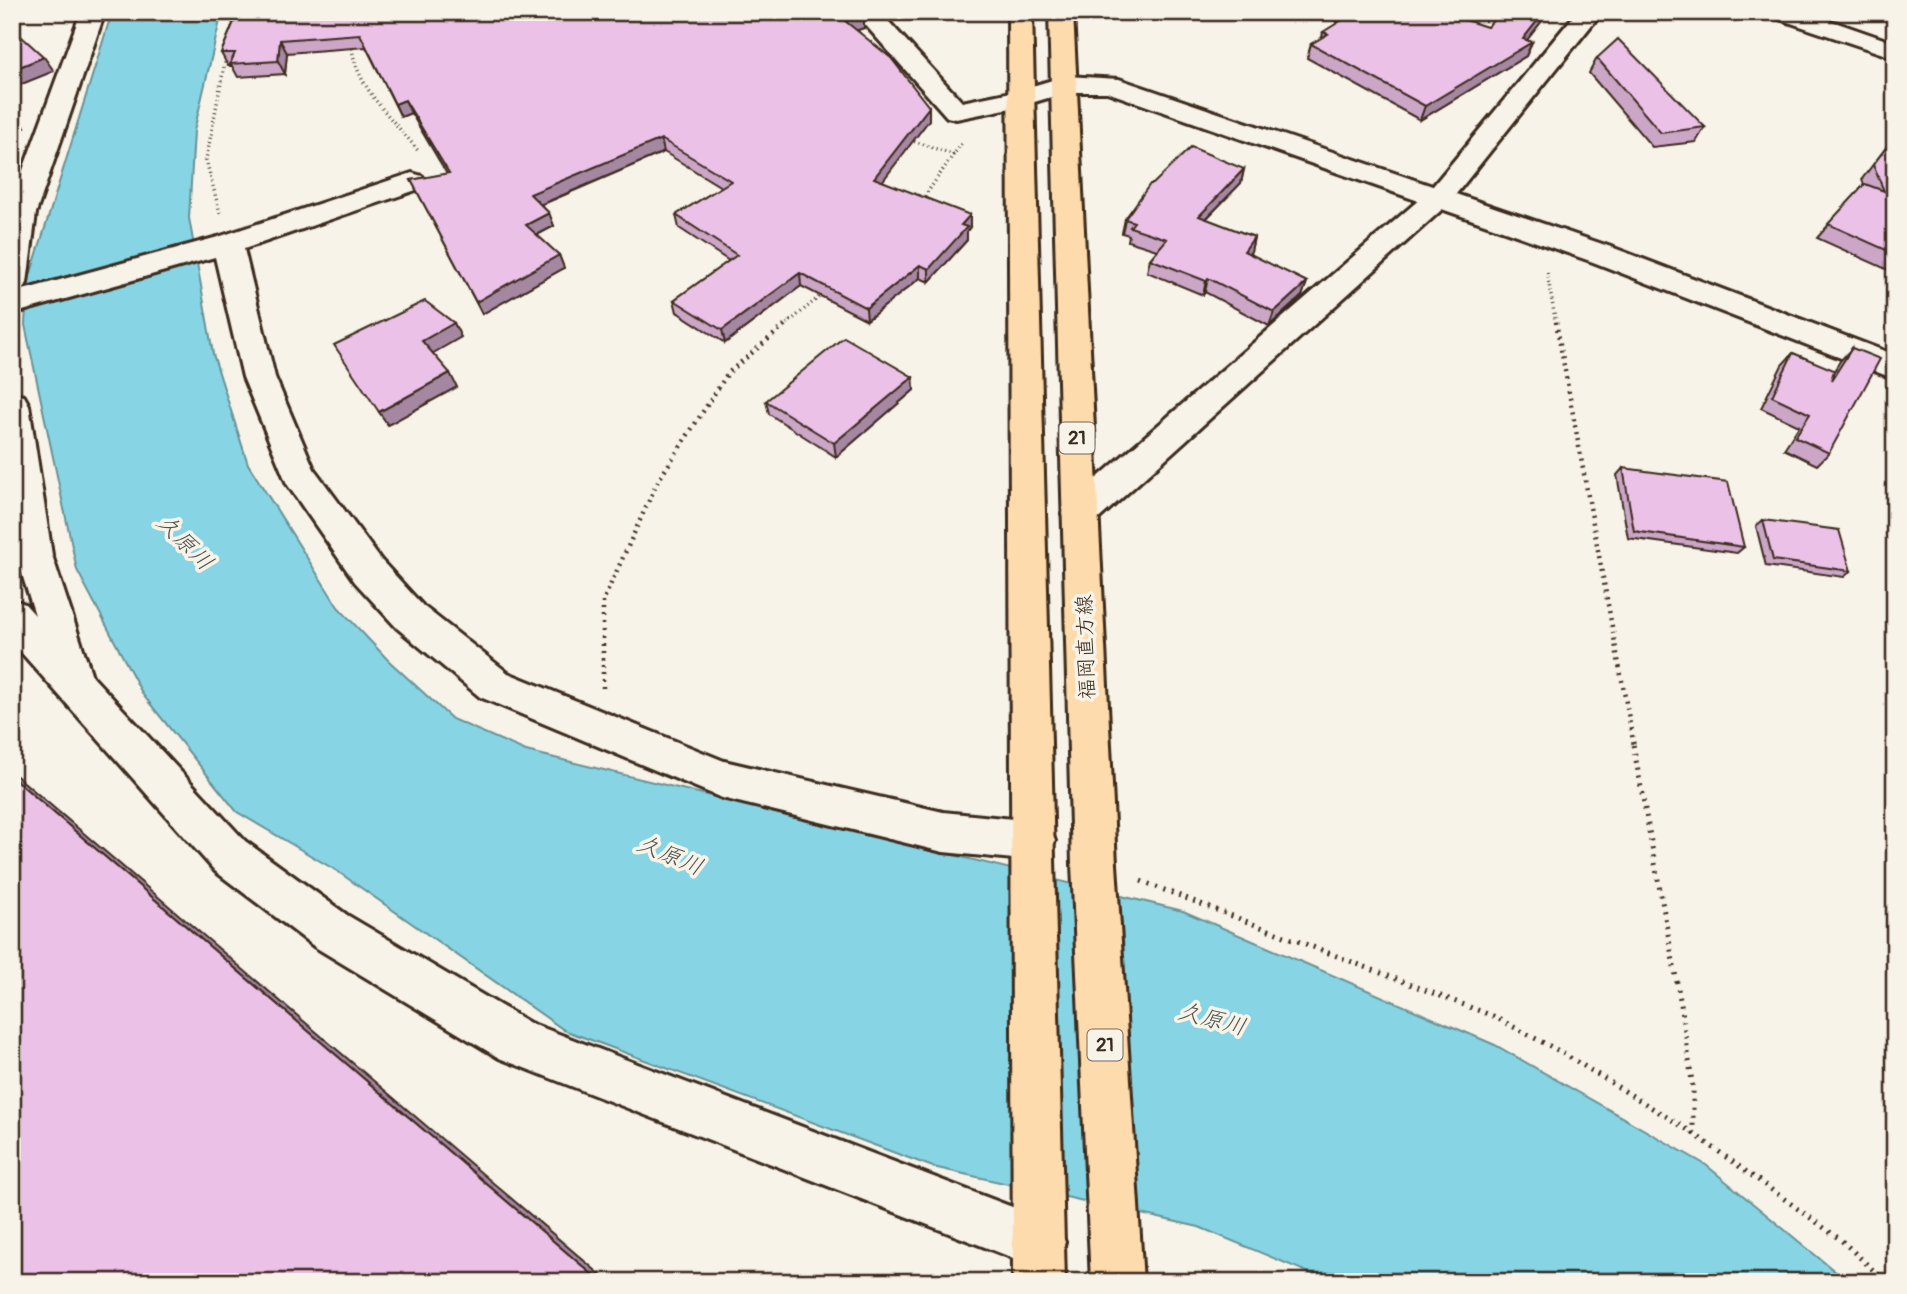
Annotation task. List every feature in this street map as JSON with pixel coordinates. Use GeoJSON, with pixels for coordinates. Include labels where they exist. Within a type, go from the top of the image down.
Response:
{"type":"FeatureCollection","features":[{"type":"Feature","properties":{"kind":"main road"},"geometry":{"type":"LineString","coordinates":[[1020,12],[1025,532],[1034,851],[1039,1245]]}},
{"type":"Feature","properties":{"kind":"main road","name":"福岡直方線"},"geometry":{"type":"LineString","coordinates":[[1061,12],[1066,84],[1094,864],[1116,1282]]}},
{"type":"Feature","properties":{"kind":"street"},"geometry":{"type":"LineString","coordinates":[[12,283],[22,213],[93,12]]}},
{"type":"Feature","properties":{"kind":"street"},"geometry":{"type":"LineString","coordinates":[[866,12],[956,111],[1021,98],[1066,84],[1110,85],[1540,231],[1751,308],[1895,368]]}},
{"type":"Feature","properties":{"kind":"street"},"geometry":{"type":"LineString","coordinates":[[1080,514],[1438,198],[1590,12]]}},
{"type":"Feature","properties":{"kind":"street"},"geometry":{"type":"LineString","coordinates":[[1782,12],[1895,51]]}},
{"type":"Feature","properties":{"kind":"street"},"geometry":{"type":"LineString","coordinates":[[12,167],[45,150]]}},
{"type":"Feature","properties":{"kind":"street"},"geometry":{"type":"LineString","coordinates":[[12,304],[228,244],[412,182]]}},
{"type":"Feature","properties":{"kind":"street"},"geometry":{"type":"LineString","coordinates":[[228,244],[235,285],[259,377],[299,475],[368,571],[410,617],[494,685],[722,779],[1034,851]]}},
{"type":"Feature","properties":{"kind":"street"},"geometry":{"type":"LineString","coordinates":[[12,405],[34,555],[78,685]]}},
{"type":"Feature","properties":{"kind":"street"},"geometry":{"type":"LineString","coordinates":[[12,615],[230,856],[331,931],[516,1041],[1039,1245]]}},
{"type":"Feature","properties":{"kind":"path"},"geometry":{"type":"LineString","coordinates":[[229,42],[235,12]]}},
{"type":"Feature","properties":{"kind":"path"},"geometry":{"type":"LineString","coordinates":[[351,40],[351,60],[375,105],[410,140],[435,174],[412,182]]}},
{"type":"Feature","properties":{"kind":"path"},"geometry":{"type":"LineString","coordinates":[[226,55],[206,160],[228,244]]}},
{"type":"Feature","properties":{"kind":"path"},"geometry":{"type":"LineString","coordinates":[[919,204],[955,155],[964,138],[956,111]]}},
{"type":"Feature","properties":{"kind":"path"},"geometry":{"type":"LineString","coordinates":[[906,139],[955,155]]}},
{"type":"Feature","properties":{"kind":"path"},"geometry":{"type":"LineString","coordinates":[[1540,231],[1682,1010],[1693,1089],[1693,1133]]}},
{"type":"Feature","properties":{"kind":"path"},"geometry":{"type":"LineString","coordinates":[[604,731],[603,601],[658,481],[728,373],[828,289]]}},
{"type":"Feature","properties":{"kind":"path"},"geometry":{"type":"LineString","coordinates":[[1094,864],[1493,1016],[1561,1052],[1693,1133],[1841,1240],[1886,1282]]}},
{"type":"Feature","properties":{"kind":"water","name":"久原川"},"geometry":{"type":"Polygon","coordinates":[[[112,12],[222,12],[194,131],[189,218],[213,354],[248,464],[338,607],[389,661],[452,719],[526,751],[1183,911],[1495,1045],[1706,1165],[1848,1282],[1331,1282],[1199,1227],[933,1167],[564,1030],[337,871],[237,812],[143,695],[77,570],[25,325],[27,286],[112,12]]]}},
{"type":"Feature","properties":{"kind":"building"},"geometry":{"type":"Polygon","coordinates":[[[238,12],[861,12],[864,15],[845,21],[891,58],[929,107],[874,178],[970,215],[961,225],[967,227],[929,269],[920,265],[866,308],[800,273],[722,330],[674,300],[737,255],[676,215],[731,181],[661,139],[530,194],[549,213],[526,225],[559,255],[476,302],[411,180],[449,173],[405,100],[395,104],[360,34],[280,40],[278,61],[230,64],[235,53],[221,53],[238,12]]]}},
{"type":"Feature","properties":{"kind":"building"},"geometry":{"type":"Polygon","coordinates":[[[1355,12],[1441,12],[1487,27],[1501,12],[1544,12],[1523,39],[1532,42],[1425,106],[1311,44],[1328,34],[1323,32],[1355,12]]]}},
{"type":"Feature","properties":{"kind":"building"},"geometry":{"type":"Polygon","coordinates":[[[12,28],[44,57],[12,70],[12,28]]]}},
{"type":"Feature","properties":{"kind":"building"},"geometry":{"type":"Polygon","coordinates":[[[1618,39],[1705,127],[1661,133],[1597,58],[1618,39]]]}},
{"type":"Feature","properties":{"kind":"building"},"geometry":{"type":"Polygon","coordinates":[[[1895,136],[1895,254],[1828,224],[1865,184],[1884,191],[1873,165],[1895,136]]]}},
{"type":"Feature","properties":{"kind":"building"},"geometry":{"type":"Polygon","coordinates":[[[1191,147],[1244,169],[1199,216],[1254,237],[1244,251],[1307,282],[1274,312],[1208,278],[1206,281],[1150,259],[1167,239],[1130,227],[1134,222],[1125,219],[1150,184],[1191,147]]]}},
{"type":"Feature","properties":{"kind":"building"},"geometry":{"type":"Polygon","coordinates":[[[425,301],[454,323],[422,341],[450,373],[379,412],[334,345],[425,301]]]}},
{"type":"Feature","properties":{"kind":"building"},"geometry":{"type":"Polygon","coordinates":[[[844,337],[913,377],[834,443],[766,401],[844,337]]]}},
{"type":"Feature","properties":{"kind":"building"},"geometry":{"type":"Polygon","coordinates":[[[1852,348],[1880,359],[1829,453],[1795,437],[1810,414],[1772,396],[1793,353],[1834,370],[1831,381],[1852,348]]]}},
{"type":"Feature","properties":{"kind":"building"},"geometry":{"type":"Polygon","coordinates":[[[1623,468],[1728,482],[1744,547],[1634,531],[1623,468]]]}},
{"type":"Feature","properties":{"kind":"building"},"geometry":{"type":"Polygon","coordinates":[[[1763,520],[1839,530],[1851,571],[1773,560],[1763,520]]]}},
{"type":"Feature","properties":{"kind":"building"},"geometry":{"type":"Polygon","coordinates":[[[12,777],[601,1282],[12,1282],[12,777]]]}}]}
